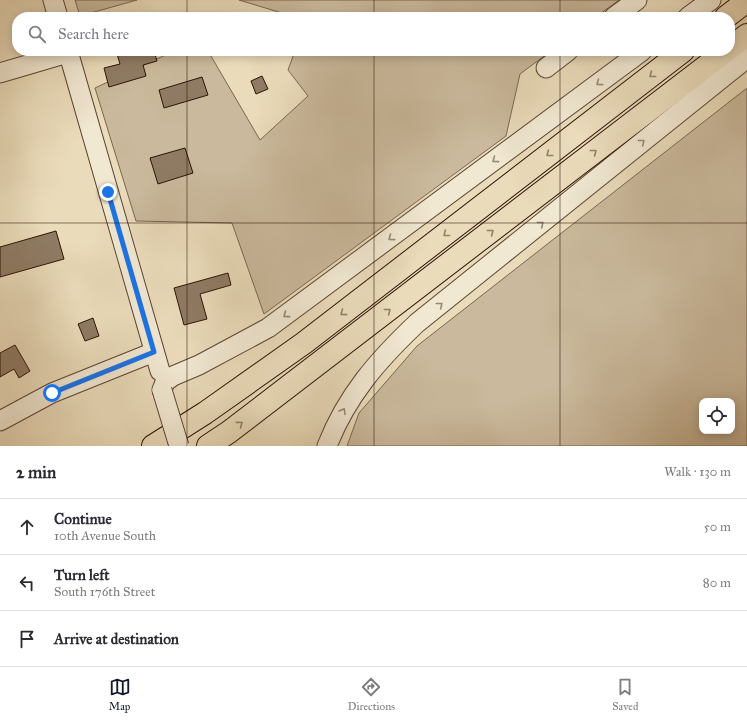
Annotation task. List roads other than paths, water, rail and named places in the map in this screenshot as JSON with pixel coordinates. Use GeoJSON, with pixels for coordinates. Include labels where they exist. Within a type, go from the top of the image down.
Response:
{"type":"FeatureCollection","features":[{"type":"Feature","properties":{"kind":"highway"},"geometry":{"type":"LineString","coordinates":[[733,12],[747,1]]}},
{"type":"Feature","properties":{"kind":"highway"},"geometry":{"type":"LineString","coordinates":[[735,44],[747,35]]}},
{"type":"Feature","properties":{"kind":"highway"},"geometry":{"type":"LineString","coordinates":[[152,446],[205,412],[304,343],[676,56]]}},
{"type":"Feature","properties":{"kind":"highway"},"geometry":{"type":"LineString","coordinates":[[208,446],[229,432],[719,56]]}},
{"type":"Feature","properties":{"kind":"street"},"geometry":{"type":"LineString","coordinates":[[53,0],[57,12]]}},
{"type":"Feature","properties":{"kind":"street"},"geometry":{"type":"LineString","coordinates":[[621,12],[637,0]]}},
{"type":"Feature","properties":{"kind":"street"},"geometry":{"type":"LineString","coordinates":[[695,12],[711,0]]}},
{"type":"Feature","properties":{"kind":"street"},"geometry":{"type":"LineString","coordinates":[[0,73],[55,56]]}},
{"type":"Feature","properties":{"kind":"street"},"geometry":{"type":"LineString","coordinates":[[69,56],[160,371]]}},
{"type":"Feature","properties":{"kind":"street"},"geometry":{"type":"LineString","coordinates":[[546,68],[562,56]]}},
{"type":"Feature","properties":{"kind":"street"},"geometry":{"type":"LineString","coordinates":[[179,446],[162,390],[165,382],[173,376],[268,328],[635,56]]}},
{"type":"Feature","properties":{"kind":"street"},"geometry":{"type":"LineString","coordinates":[[326,446],[343,410],[359,385],[383,356],[417,323],[747,58]]}},
{"type":"Feature","properties":{"kind":"street"},"geometry":{"type":"LineString","coordinates":[[0,422],[52,393],[154,352]]}}]}
